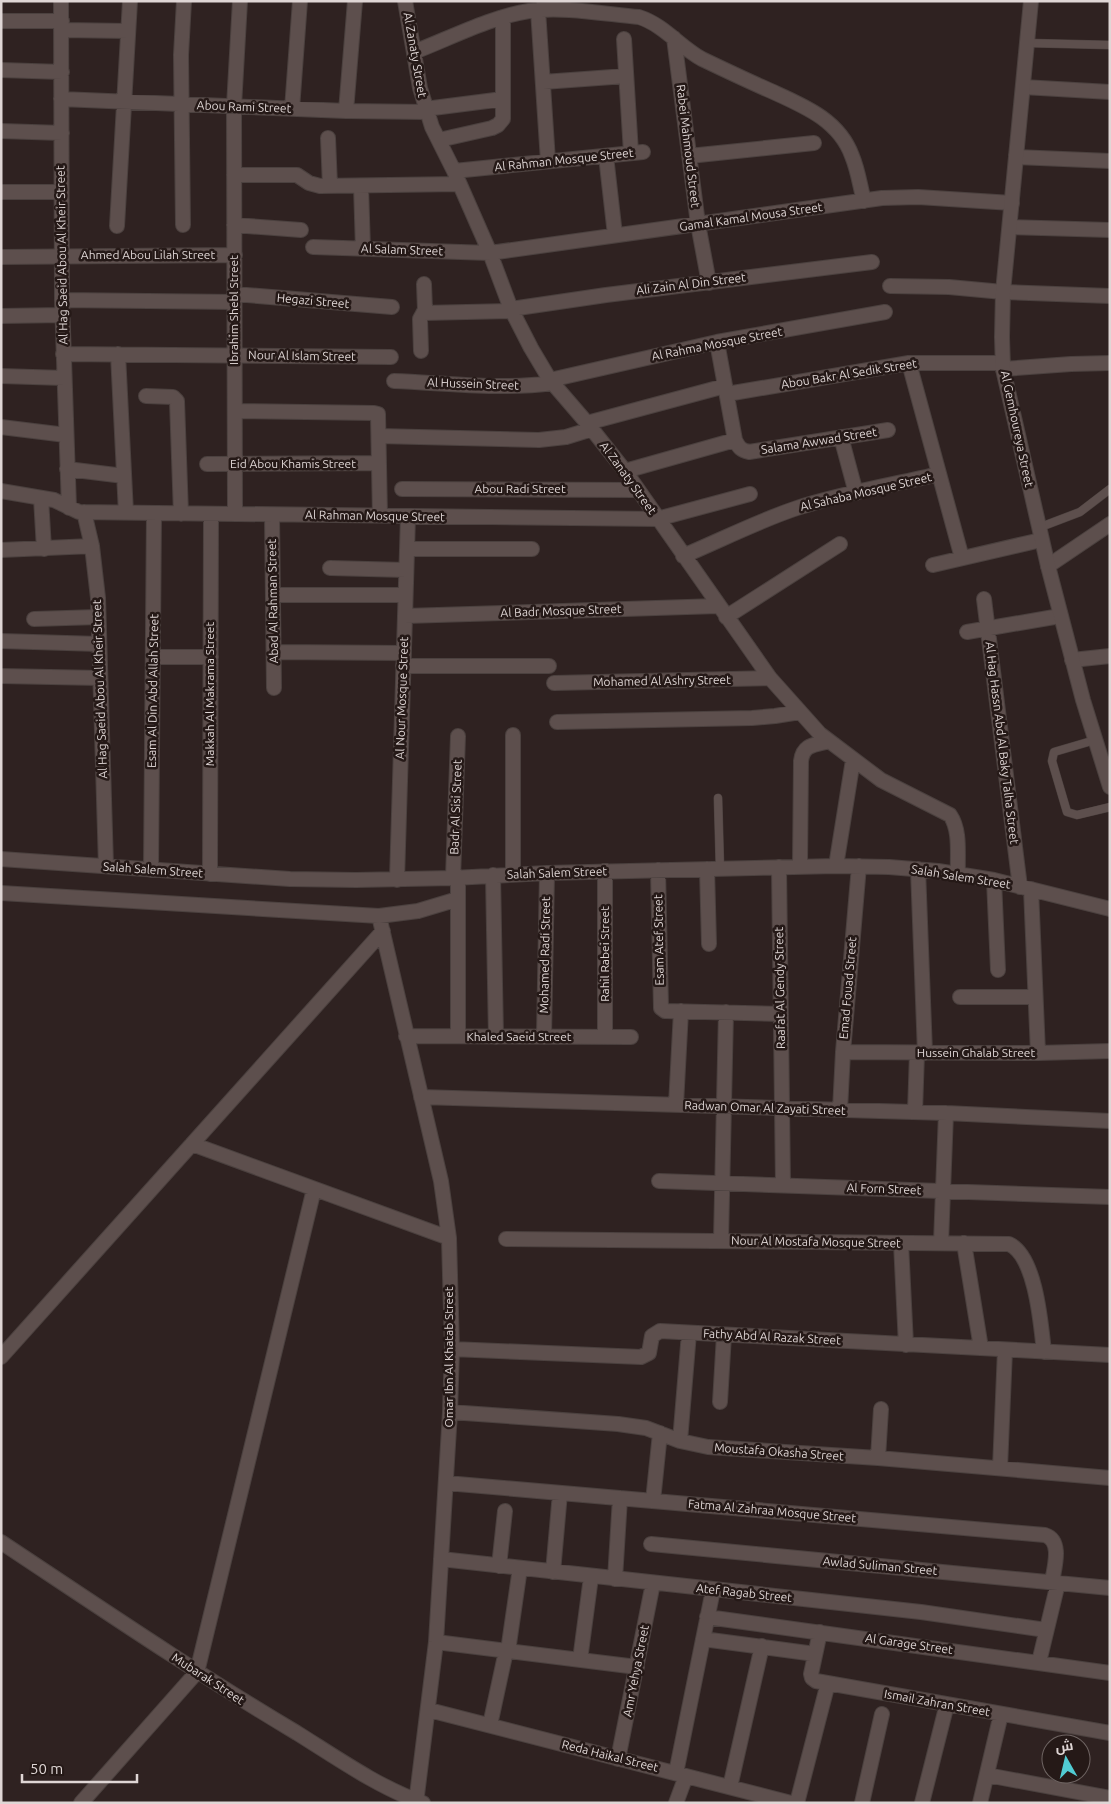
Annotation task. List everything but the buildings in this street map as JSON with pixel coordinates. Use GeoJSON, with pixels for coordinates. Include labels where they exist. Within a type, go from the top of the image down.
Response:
{"type":"FeatureCollection","features":[{"type":"Feature","properties":{"kind":"street","name":"Al Hag Saeid Abou Al Kheir Street"},"geometry":{"type":"LineString","coordinates":[[61,1],[62,300],[68,508]]}},
{"type":"Feature","properties":{"kind":"street"},"geometry":{"type":"LineString","coordinates":[[116,226],[130,1]]}},
{"type":"Feature","properties":{"kind":"street"},"geometry":{"type":"LineString","coordinates":[[183,225],[181,55],[184,1]]}},
{"type":"Feature","properties":{"kind":"street","name":"Ibrahim Shebl Street"},"geometry":{"type":"LineString","coordinates":[[235,514],[234,106],[240,1]]}},
{"type":"Feature","properties":{"kind":"street"},"geometry":{"type":"LineString","coordinates":[[292,108],[300,1]]}},
{"type":"Feature","properties":{"kind":"street"},"geometry":{"type":"LineString","coordinates":[[346,112],[355,1]]}},
{"type":"Feature","properties":{"kind":"street","name":"Al Zanaty Street"},"geometry":{"type":"LineString","coordinates":[[405,1],[420,88],[426,111],[490,253],[512,310],[551,382],[625,471],[770,678],[820,734],[881,780],[950,815],[957,831],[958,874]]}},
{"type":"Feature","properties":{"kind":"street","name":"Al Gemhoureya Street"},"geometry":{"type":"LineString","coordinates":[[1031,1],[1003,292],[1003,366],[1060,616],[1110,786]]}},
{"type":"Feature","properties":{"kind":"street"},"geometry":{"type":"LineString","coordinates":[[414,52],[503,17],[538,10],[639,17],[650,21],[700,58],[800,103],[831,125],[843,140],[852,156],[864,201]]}},
{"type":"Feature","properties":{"kind":"street"},"geometry":{"type":"LineString","coordinates":[[538,10],[548,161]]}},
{"type":"Feature","properties":{"kind":"street"},"geometry":{"type":"LineString","coordinates":[[438,140],[492,128],[503,120],[503,17]]}},
{"type":"Feature","properties":{"kind":"street"},"geometry":{"type":"LineString","coordinates":[[1,21],[128,31]]}},
{"type":"Feature","properties":{"kind":"street","name":"Rabei Mahmoud Street"},"geometry":{"type":"LineString","coordinates":[[674,38],[698,224],[709,283]]}},
{"type":"Feature","properties":{"kind":"street"},"geometry":{"type":"LineString","coordinates":[[543,82],[626,76],[624,39]]}},
{"type":"Feature","properties":{"kind":"street"},"geometry":{"type":"LineString","coordinates":[[1,70],[62,72]]}},
{"type":"Feature","properties":{"kind":"street","name":"Al Rahman Mosque Street"},"geometry":{"type":"LineString","coordinates":[[234,175],[297,175],[314,185],[361,186],[457,177],[548,161],[637,152],[626,76]]}},
{"type":"Feature","properties":{"kind":"street"},"geometry":{"type":"LineString","coordinates":[[1023,87],[1110,92]]}},
{"type":"Feature","properties":{"kind":"street","name":"Abou Rami Street"},"geometry":{"type":"LineString","coordinates":[[62,99],[292,108],[346,112],[426,111],[503,99]]}},
{"type":"Feature","properties":{"kind":"street"},"geometry":{"type":"LineString","coordinates":[[1,131],[62,133]]}},
{"type":"Feature","properties":{"kind":"street"},"geometry":{"type":"LineString","coordinates":[[328,138],[330,186]]}},
{"type":"Feature","properties":{"kind":"street"},"geometry":{"type":"LineString","coordinates":[[689,156],[814,143]]}},
{"type":"Feature","properties":{"kind":"street"},"geometry":{"type":"LineString","coordinates":[[606,156],[615,235]]}},
{"type":"Feature","properties":{"kind":"street"},"geometry":{"type":"LineString","coordinates":[[1016,157],[1110,161]]}},
{"type":"Feature","properties":{"kind":"street"},"geometry":{"type":"LineString","coordinates":[[361,186],[363,249]]}},
{"type":"Feature","properties":{"kind":"street"},"geometry":{"type":"LineString","coordinates":[[1,192],[61,192]]}},
{"type":"Feature","properties":{"kind":"street","name":"Gamal Kamal Mousa Street"},"geometry":{"type":"LineString","coordinates":[[490,253],[900,197],[1012,203]]}},
{"type":"Feature","properties":{"kind":"street"},"geometry":{"type":"LineString","coordinates":[[234,225],[302,230]]}},
{"type":"Feature","properties":{"kind":"street"},"geometry":{"type":"LineString","coordinates":[[1010,226],[1110,230]]}},
{"type":"Feature","properties":{"kind":"street","name":"Al Salam Street"},"geometry":{"type":"LineString","coordinates":[[313,247],[490,253]]}},
{"type":"Feature","properties":{"kind":"street","name":"Ahmed Abou Lilah Street"},"geometry":{"type":"LineString","coordinates":[[1,256],[234,255]]}},
{"type":"Feature","properties":{"kind":"street","name":"Ali Zain Al Din Street"},"geometry":{"type":"LineString","coordinates":[[423,313],[512,310],[606,295],[872,262]]}},
{"type":"Feature","properties":{"kind":"street"},"geometry":{"type":"LineString","coordinates":[[421,351],[420,319],[425,307],[424,284]]}},
{"type":"Feature","properties":{"kind":"street"},"geometry":{"type":"LineString","coordinates":[[890,286],[949,287],[1003,292],[1110,296]]}},
{"type":"Feature","properties":{"kind":"street","name":"Hegazi Street"},"geometry":{"type":"LineString","coordinates":[[62,300],[234,298],[392,307]]}},
{"type":"Feature","properties":{"kind":"street","name":"Al Rahma Mosque Street"},"geometry":{"type":"LineString","coordinates":[[551,382],[717,342],[885,312]]}},
{"type":"Feature","properties":{"kind":"street"},"geometry":{"type":"LineString","coordinates":[[1,316],[63,315]]}},
{"type":"Feature","properties":{"kind":"street"},"geometry":{"type":"LineString","coordinates":[[625,471],[735,440],[717,342]]}},
{"type":"Feature","properties":{"kind":"street","name":"Nour Al Islam Street"},"geometry":{"type":"LineString","coordinates":[[63,354],[391,357]]}},
{"type":"Feature","properties":{"kind":"street"},"geometry":{"type":"LineString","coordinates":[[118,354],[126,513]]}},
{"type":"Feature","properties":{"kind":"street"},"geometry":{"type":"LineString","coordinates":[[909,363],[962,558]]}},
{"type":"Feature","properties":{"kind":"street","name":"Abou Bakr Al Sedik Street"},"geometry":{"type":"LineString","coordinates":[[379,436],[539,440],[566,437],[589,426],[726,390],[909,363],[1003,366],[1110,363]]}},
{"type":"Feature","properties":{"kind":"street"},"geometry":{"type":"LineString","coordinates":[[1,376],[64,378]]}},
{"type":"Feature","properties":{"kind":"street","name":"Al Hussein Street"},"geometry":{"type":"LineString","coordinates":[[394,381],[511,386],[533,386],[551,382]]}},
{"type":"Feature","properties":{"kind":"street"},"geometry":{"type":"LineString","coordinates":[[146,396],[173,396],[177,401],[181,514]]}},
{"type":"Feature","properties":{"kind":"street"},"geometry":{"type":"LineString","coordinates":[[235,411],[376,413],[378,416],[379,436],[380,516]]}},
{"type":"Feature","properties":{"kind":"street"},"geometry":{"type":"LineString","coordinates":[[1,427],[66,435]]}},
{"type":"Feature","properties":{"kind":"street","name":"Salama Awwad Street"},"geometry":{"type":"LineString","coordinates":[[735,440],[738,447],[750,452],[888,430]]}},
{"type":"Feature","properties":{"kind":"street"},"geometry":{"type":"LineString","coordinates":[[842,437],[856,493]]}},
{"type":"Feature","properties":{"kind":"street","name":"Eid Abou Khamis Street"},"geometry":{"type":"LineString","coordinates":[[207,464],[379,463]]}},
{"type":"Feature","properties":{"kind":"street"},"geometry":{"type":"LineString","coordinates":[[67,470],[124,476]]}},
{"type":"Feature","properties":{"kind":"street","name":"Al Sahaba Mosque Street"},"geometry":{"type":"LineString","coordinates":[[683,556],[796,508],[939,474]]}},
{"type":"Feature","properties":{"kind":"street","name":"Abou Radi Street"},"geometry":{"type":"LineString","coordinates":[[402,489],[637,490]]}},
{"type":"Feature","properties":{"kind":"street","name":"Al Rahman Mosque Street"},"geometry":{"type":"LineString","coordinates":[[1,491],[61,502],[68,508],[78,512],[657,519],[750,494]]}},
{"type":"Feature","properties":{"kind":"street"},"geometry":{"type":"LineString","coordinates":[[41,498],[44,549]]}},
{"type":"Feature","properties":{"kind":"street","name":"Al Hag Saeid Abou Al Kheir Street"},"geometry":{"type":"LineString","coordinates":[[84,512],[92,546],[98,617],[106,866]]}},
{"type":"Feature","properties":{"kind":"street","name":"Esam Al Din Abd Allah Street"},"geometry":{"type":"LineString","coordinates":[[151,870],[154,513]]}},
{"type":"Feature","properties":{"kind":"street","name":"Makkah Al Makrama Street"},"geometry":{"type":"LineString","coordinates":[[210,874],[211,514]]}},
{"type":"Feature","properties":{"kind":"street","name":"Abad Al Rahman Street"},"geometry":{"type":"LineString","coordinates":[[272,515],[274,688]]}},
{"type":"Feature","properties":{"kind":"street","name":"Al Nour Mosque Street"},"geometry":{"type":"LineString","coordinates":[[397,880],[408,516]]}},
{"type":"Feature","properties":{"kind":"street"},"geometry":{"type":"LineString","coordinates":[[1048,566],[1110,524]]}},
{"type":"Feature","properties":{"kind":"street"},"geometry":{"type":"LineString","coordinates":[[933,565],[1040,534]]}},
{"type":"Feature","properties":{"kind":"street"},"geometry":{"type":"LineString","coordinates":[[722,611],[840,544]]}},
{"type":"Feature","properties":{"kind":"street"},"geometry":{"type":"LineString","coordinates":[[1,550],[92,546]]}},
{"type":"Feature","properties":{"kind":"street"},"geometry":{"type":"LineString","coordinates":[[406,548],[532,549]]}},
{"type":"Feature","properties":{"kind":"street"},"geometry":{"type":"LineString","coordinates":[[330,568],[406,570]]}},
{"type":"Feature","properties":{"kind":"street"},"geometry":{"type":"LineString","coordinates":[[273,594],[405,595]]}},
{"type":"Feature","properties":{"kind":"street","name":"Al Hag Hassn Abd Al Baky Talha Street"},"geometry":{"type":"LineString","coordinates":[[984,599],[1025,888],[1038,1054]]}},
{"type":"Feature","properties":{"kind":"street","name":"Al Badr Mosque Street"},"geometry":{"type":"LineString","coordinates":[[405,616],[722,611]]}},
{"type":"Feature","properties":{"kind":"street"},"geometry":{"type":"LineString","coordinates":[[967,632],[1060,616]]}},
{"type":"Feature","properties":{"kind":"street"},"geometry":{"type":"LineString","coordinates":[[34,619],[98,617]]}},
{"type":"Feature","properties":{"kind":"street"},"geometry":{"type":"LineString","coordinates":[[1,641],[99,644]]}},
{"type":"Feature","properties":{"kind":"street"},"geometry":{"type":"LineString","coordinates":[[274,652],[549,666]]}},
{"type":"Feature","properties":{"kind":"street"},"geometry":{"type":"LineString","coordinates":[[153,656],[211,657]]}},
{"type":"Feature","properties":{"kind":"street"},"geometry":{"type":"LineString","coordinates":[[1072,660],[1110,656]]}},
{"type":"Feature","properties":{"kind":"street"},"geometry":{"type":"LineString","coordinates":[[1,676],[100,678]]}},
{"type":"Feature","properties":{"kind":"street","name":"Mohamed Al Ashry Street"},"geometry":{"type":"LineString","coordinates":[[554,683],[770,678]]}},
{"type":"Feature","properties":{"kind":"street"},"geometry":{"type":"LineString","coordinates":[[557,722],[752,718],[800,712]]}},
{"type":"Feature","properties":{"kind":"street"},"geometry":{"type":"LineString","coordinates":[[513,735],[513,875]]}},
{"type":"Feature","properties":{"kind":"street","name":"Badr Al Sisi Street"},"geometry":{"type":"LineString","coordinates":[[458,736],[456,877],[458,899],[458,1036]]}},
{"type":"Feature","properties":{"kind":"street"},"geometry":{"type":"LineString","coordinates":[[800,867],[800,761],[802,753],[807,748],[829,741]]}},
{"type":"Feature","properties":{"kind":"street"},"geometry":{"type":"LineString","coordinates":[[836,866],[853,760]]}},
{"type":"Feature","properties":{"kind":"street","name":"Salah Salem Street"},"geometry":{"type":"LineString","coordinates":[[1,859],[290,879],[397,880],[547,872],[858,866],[918,869],[994,880],[1110,909]]}},
{"type":"Feature","properties":{"kind":"street","name":"Emad Fouad Street"},"geometry":{"type":"LineString","coordinates":[[840,1110],[858,866]]}},
{"type":"Feature","properties":{"kind":"street","name":"Raafat Al Gendy Street"},"geometry":{"type":"LineString","coordinates":[[779,867],[783,1185]]}},
{"type":"Feature","properties":{"kind":"street"},"geometry":{"type":"LineString","coordinates":[[709,944],[713,869]]}},
{"type":"Feature","properties":{"kind":"street"},"geometry":{"type":"LineString","coordinates":[[915,1112],[921,1053],[918,869]]}},
{"type":"Feature","properties":{"kind":"street","name":"Esam Atef Street"},"geometry":{"type":"LineString","coordinates":[[658,870],[660,1004],[662,1010],[681,1011]]}},
{"type":"Feature","properties":{"kind":"street","name":"Rahil Rabei Street"},"geometry":{"type":"LineString","coordinates":[[604,1037],[606,871]]}},
{"type":"Feature","properties":{"kind":"street","name":"Mohamed Radi Street"},"geometry":{"type":"LineString","coordinates":[[544,1037],[547,872]]}},
{"type":"Feature","properties":{"kind":"street"},"geometry":{"type":"LineString","coordinates":[[493,875],[496,1036]]}},
{"type":"Feature","properties":{"kind":"street"},"geometry":{"type":"LineString","coordinates":[[994,880],[998,970]]}},
{"type":"Feature","properties":{"kind":"street"},"geometry":{"type":"LineString","coordinates":[[1,893],[380,916],[418,911],[458,899]]}},
{"type":"Feature","properties":{"kind":"street","name":"Omar Ibn Al Khatab Street"},"geometry":{"type":"LineString","coordinates":[[380,916],[441,1182],[449,1238],[452,1349],[450,1412],[436,1642],[418,1802]]}},
{"type":"Feature","properties":{"kind":"street"},"geometry":{"type":"LineString","coordinates":[[1,1357],[383,931]]}},
{"type":"Feature","properties":{"kind":"street"},"geometry":{"type":"LineString","coordinates":[[960,997],[1035,997]]}},
{"type":"Feature","properties":{"kind":"street"},"geometry":{"type":"LineString","coordinates":[[676,1105],[681,1011],[781,1014]]}},
{"type":"Feature","properties":{"kind":"street"},"geometry":{"type":"LineString","coordinates":[[721,1241],[726,1012]]}},
{"type":"Feature","properties":{"kind":"street","name":"Khaled Saeid Street"},"geometry":{"type":"LineString","coordinates":[[406,1036],[631,1037]]}},
{"type":"Feature","properties":{"kind":"street","name":"Hussein Ghalab Street"},"geometry":{"type":"LineString","coordinates":[[843,1052],[1038,1054],[1110,1051]]}},
{"type":"Feature","properties":{"kind":"street","name":"Radwan Omar Al Zayati Street"},"geometry":{"type":"LineString","coordinates":[[421,1096],[946,1113],[1110,1121]]}},
{"type":"Feature","properties":{"kind":"street"},"geometry":{"type":"LineString","coordinates":[[941,1243],[946,1113]]}},
{"type":"Feature","properties":{"kind":"street"},"geometry":{"type":"LineString","coordinates":[[192,1144],[449,1238]]}},
{"type":"Feature","properties":{"kind":"street","name":"Al Forn Street"},"geometry":{"type":"LineString","coordinates":[[659,1181],[1110,1197]]}},
{"type":"Feature","properties":{"kind":"street"},"geometry":{"type":"LineString","coordinates":[[81,1803],[197,1672],[314,1189]]}},
{"type":"Feature","properties":{"kind":"street","name":"Nour Al Mostafa Mosque Street"},"geometry":{"type":"LineString","coordinates":[[506,1239],[1009,1244],[1020,1251],[1027,1267],[1037,1300],[1044,1352]]}},
{"type":"Feature","properties":{"kind":"street"},"geometry":{"type":"LineString","coordinates":[[901,1243],[906,1345]]}},
{"type":"Feature","properties":{"kind":"street"},"geometry":{"type":"LineString","coordinates":[[964,1243],[981,1348]]}},
{"type":"Feature","properties":{"kind":"street","name":"Fathy Abd Al Razak Street"},"geometry":{"type":"LineString","coordinates":[[452,1349],[640,1357],[649,1353],[651,1339],[657,1332],[1110,1355]]}},
{"type":"Feature","properties":{"kind":"street"},"geometry":{"type":"LineString","coordinates":[[680,1441],[689,1333]]}},
{"type":"Feature","properties":{"kind":"street"},"geometry":{"type":"LineString","coordinates":[[720,1402],[724,1335]]}},
{"type":"Feature","properties":{"kind":"street"},"geometry":{"type":"LineString","coordinates":[[1000,1468],[1005,1350]]}},
{"type":"Feature","properties":{"kind":"street"},"geometry":{"type":"LineString","coordinates":[[878,1458],[881,1409]]}},
{"type":"Feature","properties":{"kind":"street","name":"Moustafa Okasha Street"},"geometry":{"type":"LineString","coordinates":[[450,1412],[618,1424],[660,1433],[680,1441],[708,1447],[878,1458],[1110,1478]]}},
{"type":"Feature","properties":{"kind":"street"},"geometry":{"type":"LineString","coordinates":[[653,1501],[660,1433]]}},
{"type":"Feature","properties":{"kind":"street","name":"Fatma Al Zahraa Mosque Street"},"geometry":{"type":"LineString","coordinates":[[446,1483],[1045,1534],[1052,1539],[1056,1547],[1055,1583],[1039,1662]]}},
{"type":"Feature","properties":{"kind":"street"},"geometry":{"type":"LineString","coordinates":[[553,1572],[560,1493]]}},
{"type":"Feature","properties":{"kind":"street"},"geometry":{"type":"LineString","coordinates":[[615,1579],[620,1498]]}},
{"type":"Feature","properties":{"kind":"street"},"geometry":{"type":"LineString","coordinates":[[499,1566],[504,1511]]}},
{"type":"Feature","properties":{"kind":"street","name":"Mubarak Street"},"geometry":{"type":"LineString","coordinates":[[1,1542],[197,1672],[376,1781],[418,1802]]}},
{"type":"Feature","properties":{"kind":"street","name":"Awlad Suliman Street"},"geometry":{"type":"LineString","coordinates":[[650,1544],[1110,1588]]}},
{"type":"Feature","properties":{"kind":"street","name":"Atef Ragab Street"},"geometry":{"type":"LineString","coordinates":[[441,1559],[653,1584],[929,1613],[1046,1630]]}},
{"type":"Feature","properties":{"kind":"street"},"geometry":{"type":"LineString","coordinates":[[490,1725],[507,1651],[520,1568]]}},
{"type":"Feature","properties":{"kind":"street"},"geometry":{"type":"LineString","coordinates":[[580,1660],[591,1576]]}},
{"type":"Feature","properties":{"kind":"street","name":"Amr Yehya Street"},"geometry":{"type":"LineString","coordinates":[[618,1758],[653,1584]]}},
{"type":"Feature","properties":{"kind":"street"},"geometry":{"type":"LineString","coordinates":[[676,1803],[703,1638],[713,1590]]}},
{"type":"Feature","properties":{"kind":"street","name":"Al Garage Street"},"geometry":{"type":"LineString","coordinates":[[707,1617],[1110,1673]]}},
{"type":"Feature","properties":{"kind":"street","name":"Ismail Zahran Street"},"geometry":{"type":"LineString","coordinates":[[820,1632],[811,1676],[816,1681],[1110,1733]]}},
{"type":"Feature","properties":{"kind":"street"},"geometry":{"type":"LineString","coordinates":[[703,1638],[815,1654]]}},
{"type":"Feature","properties":{"kind":"street"},"geometry":{"type":"LineString","coordinates":[[436,1642],[637,1667]]}},
{"type":"Feature","properties":{"kind":"street"},"geometry":{"type":"LineString","coordinates":[[734,1803],[734,1788],[762,1646]]}},
{"type":"Feature","properties":{"kind":"street"},"geometry":{"type":"LineString","coordinates":[[797,1803],[828,1683]]}},
{"type":"Feature","properties":{"kind":"street"},"geometry":{"type":"LineString","coordinates":[[922,1803],[947,1704]]}},
{"type":"Feature","properties":{"kind":"street","name":"Reda Haikal Street"},"geometry":{"type":"LineString","coordinates":[[429,1710],[791,1803]]}},
{"type":"Feature","properties":{"kind":"street"},"geometry":{"type":"LineString","coordinates":[[862,1803],[882,1714]]}},
{"type":"Feature","properties":{"kind":"street"},"geometry":{"type":"LineString","coordinates":[[980,1803],[1001,1714]]}},
{"type":"Feature","properties":{"kind":"street"},"geometry":{"type":"LineString","coordinates":[[987,1774],[1110,1798]]}},
{"type":"Feature","properties":{"kind":"lane"},"geometry":{"type":"LineString","coordinates":[[1027,43],[1110,45]]}},
{"type":"Feature","properties":{"kind":"lane"},"geometry":{"type":"LineString","coordinates":[[1040,534],[1080,512],[1110,489]]}},
{"type":"Feature","properties":{"kind":"lane"},"geometry":{"type":"LineString","coordinates":[[1095,740],[1054,752],[1052,761],[1067,812],[1077,815],[1110,807]]}},
{"type":"Feature","properties":{"kind":"lane"},"geometry":{"type":"LineString","coordinates":[[713,869],[718,798]]}}]}
